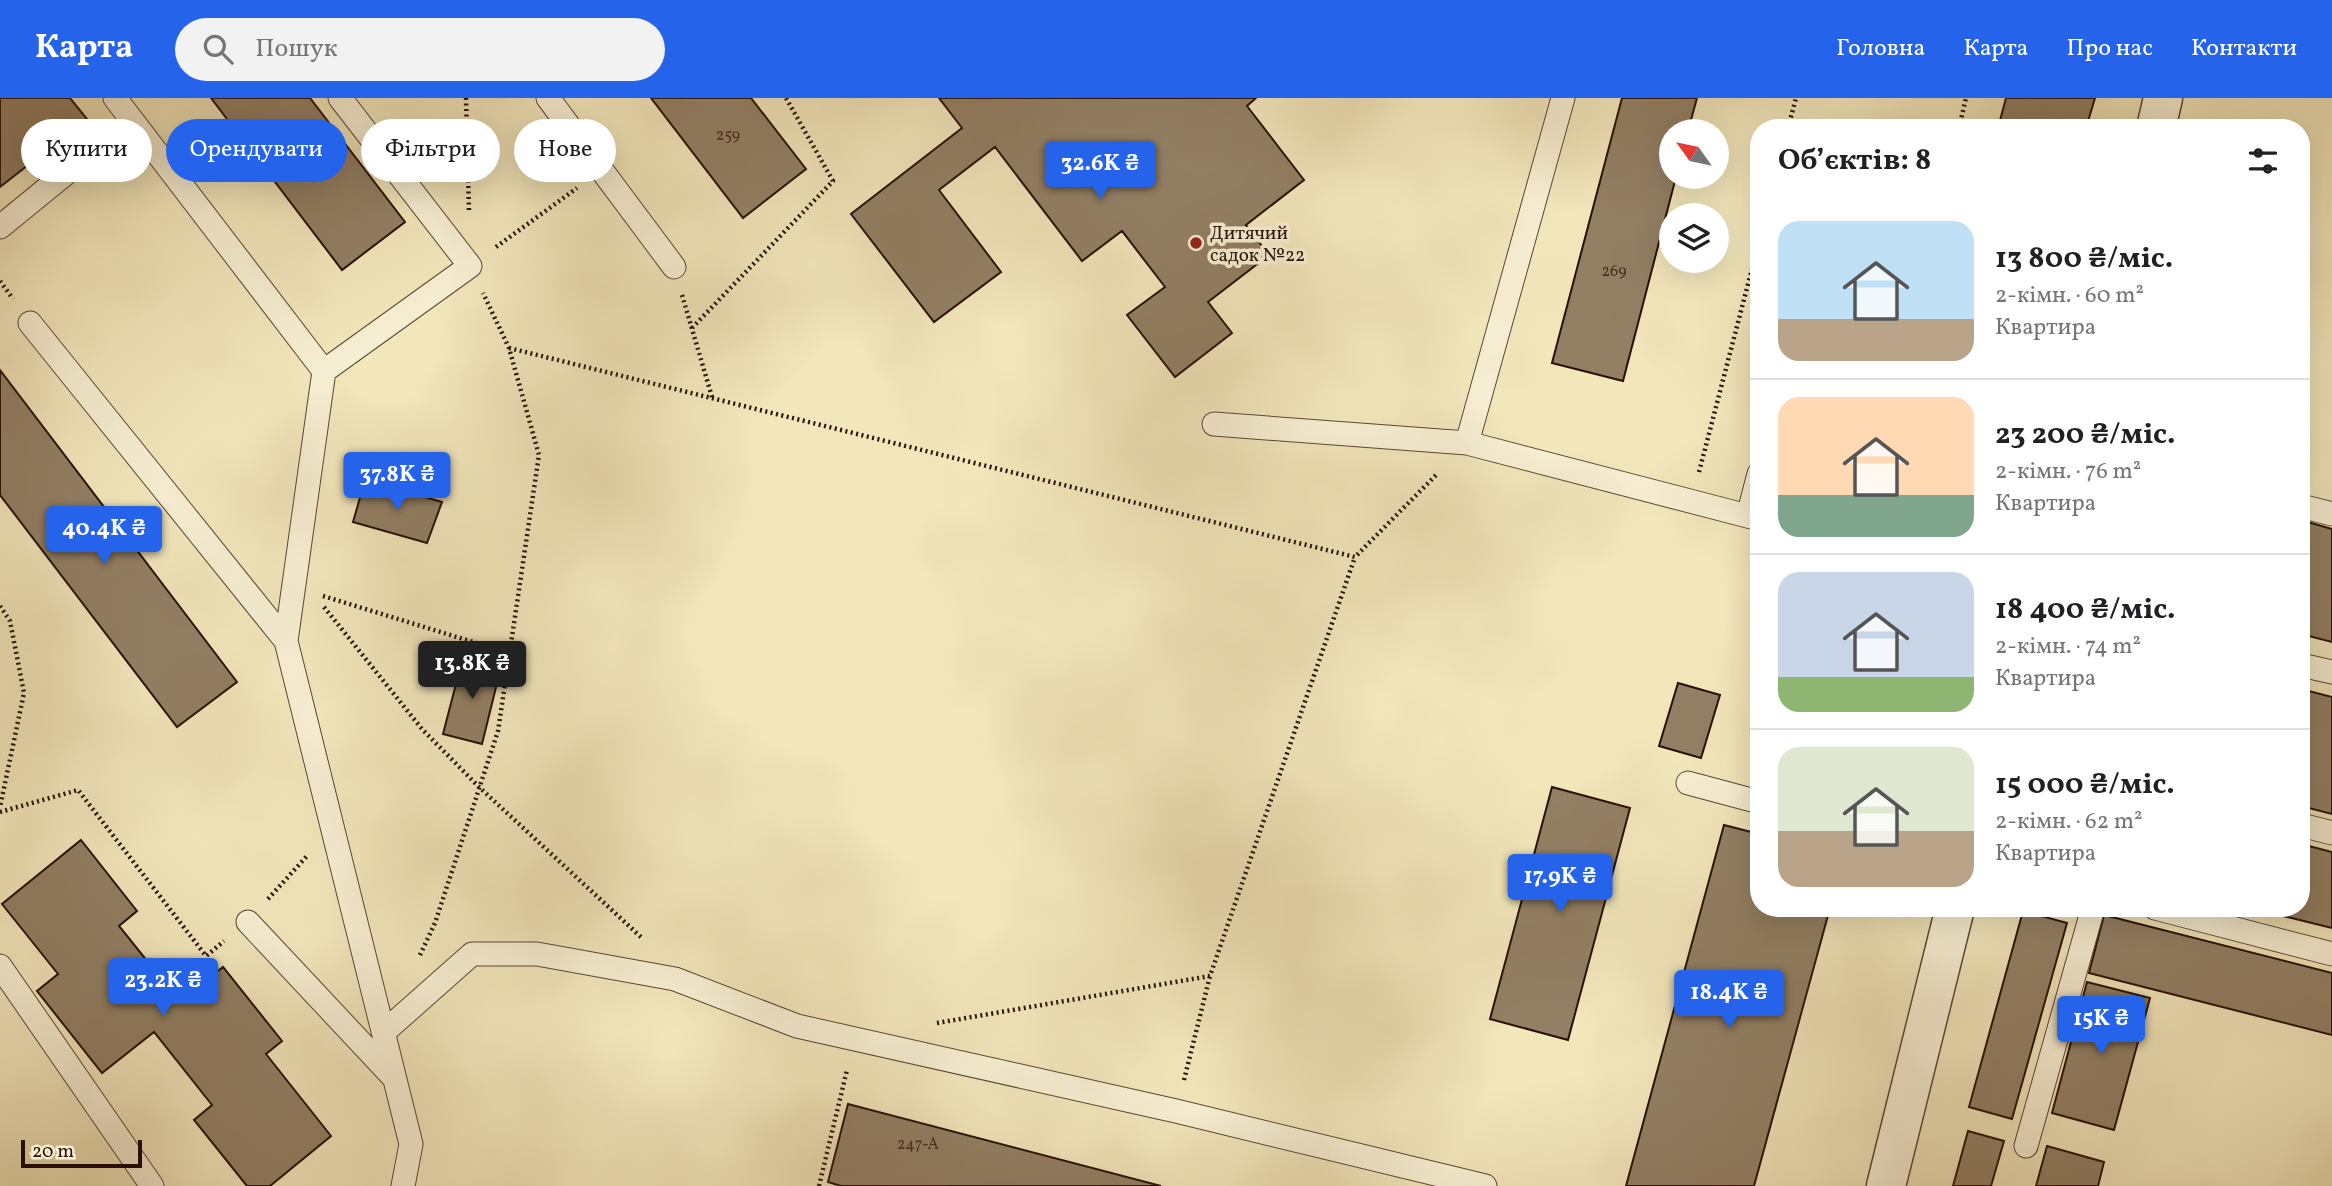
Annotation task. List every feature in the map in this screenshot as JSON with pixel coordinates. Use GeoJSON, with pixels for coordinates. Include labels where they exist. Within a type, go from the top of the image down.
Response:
{"type":"FeatureCollection","features":[{"type":"Feature","properties":{"kind":"street"},"geometry":{"type":"LineString","coordinates":[[2158,119],[2164,98]]}},
{"type":"Feature","properties":{"kind":"street"},"geometry":{"type":"LineString","coordinates":[[1886,1186],[1953,917]]}},
{"type":"Feature","properties":{"kind":"lane"},"geometry":{"type":"LineString","coordinates":[[114,98],[130,119]]}},
{"type":"Feature","properties":{"kind":"lane"},"geometry":{"type":"LineString","coordinates":[[324,371],[470,266],[340,98]]}},
{"type":"Feature","properties":{"kind":"lane"},"geometry":{"type":"LineString","coordinates":[[548,98],[564,119]]}},
{"type":"Feature","properties":{"kind":"lane"},"geometry":{"type":"LineString","coordinates":[[1467,443],[1563,98]]}},
{"type":"Feature","properties":{"kind":"lane"},"geometry":{"type":"LineString","coordinates":[[152,147],[324,371],[286,641],[411,1144],[403,1186]]}},
{"type":"Feature","properties":{"kind":"lane"},"geometry":{"type":"LineString","coordinates":[[0,227],[55,182]]}},
{"type":"Feature","properties":{"kind":"lane"},"geometry":{"type":"LineString","coordinates":[[612,182],[674,267]]}},
{"type":"Feature","properties":{"kind":"lane"},"geometry":{"type":"LineString","coordinates":[[30,323],[286,641]]}},
{"type":"Feature","properties":{"kind":"lane"},"geometry":{"type":"LineString","coordinates":[[1214,424],[1467,443],[1750,517]]}},
{"type":"Feature","properties":{"kind":"lane"},"geometry":{"type":"LineString","coordinates":[[2310,508],[2332,514]]}},
{"type":"Feature","properties":{"kind":"lane"},"geometry":{"type":"LineString","coordinates":[[2310,667],[2332,672]]}},
{"type":"Feature","properties":{"kind":"lane"},"geometry":{"type":"LineString","coordinates":[[1688,782],[1750,799]]}},
{"type":"Feature","properties":{"kind":"lane"},"geometry":{"type":"LineString","coordinates":[[2310,827],[2332,833]]}},
{"type":"Feature","properties":{"kind":"lane"},"geometry":{"type":"LineString","coordinates":[[2026,1146],[2090,917]]}},
{"type":"Feature","properties":{"kind":"lane"},"geometry":{"type":"LineString","coordinates":[[2190,917],[2332,954]]}},
{"type":"Feature","properties":{"kind":"lane"},"geometry":{"type":"LineString","coordinates":[[248,922],[396,1080]]}},
{"type":"Feature","properties":{"kind":"lane"},"geometry":{"type":"LineString","coordinates":[[384,1032],[472,954],[537,954],[675,979],[797,1026],[1176,1111],[1485,1186]]}},
{"type":"Feature","properties":{"kind":"lane"},"geometry":{"type":"LineString","coordinates":[[0,966],[152,1186]]}},
{"type":"Feature","properties":{"kind":"path"},"geometry":{"type":"LineString","coordinates":[[418,959],[435,923],[498,731],[539,455],[509,348],[470,266],[466,98]]}},
{"type":"Feature","properties":{"kind":"path"},"geometry":{"type":"LineString","coordinates":[[692,328],[833,181],[786,98]]}},
{"type":"Feature","properties":{"kind":"path"},"geometry":{"type":"LineString","coordinates":[[1790,119],[1796,98]]}},
{"type":"Feature","properties":{"kind":"path"},"geometry":{"type":"LineString","coordinates":[[1961,119],[1966,98]]}},
{"type":"Feature","properties":{"kind":"path"},"geometry":{"type":"LineString","coordinates":[[470,266],[585,182]]}},
{"type":"Feature","properties":{"kind":"path"},"geometry":{"type":"LineString","coordinates":[[674,267],[712,398]]}},
{"type":"Feature","properties":{"kind":"path"},"geometry":{"type":"LineString","coordinates":[[1692,500],[1750,277]]}},
{"type":"Feature","properties":{"kind":"path"},"geometry":{"type":"LineString","coordinates":[[509,348],[1355,557]]}},
{"type":"Feature","properties":{"kind":"path"},"geometry":{"type":"LineString","coordinates":[[1176,1111],[1210,976],[1355,557],[1467,443]]}},
{"type":"Feature","properties":{"kind":"path"},"geometry":{"type":"LineString","coordinates":[[509,653],[312,593],[422,729],[479,787],[647,943]]}},
{"type":"Feature","properties":{"kind":"path"},"geometry":{"type":"LineString","coordinates":[[0,606],[10,621],[24,693],[0,810],[78,790],[206,956],[248,922],[333,827]]}},
{"type":"Feature","properties":{"kind":"path"},"geometry":{"type":"LineString","coordinates":[[936,1023],[1210,976]]}},
{"type":"Feature","properties":{"kind":"path"},"geometry":{"type":"LineString","coordinates":[[819,1186],[854,1037]]}},
{"type":"Feature","properties":{"kind":"building"},"geometry":{"type":"Polygon","coordinates":[[[0,98],[70,98],[87,119],[21,119],[21,171],[0,187],[0,98]]]}},
{"type":"Feature","properties":{"kind":"building"},"geometry":{"type":"Polygon","coordinates":[[[211,98],[310,98],[326,119],[227,119],[211,98]]]}},
{"type":"Feature","properties":{"kind":"building"},"geometry":{"type":"Polygon","coordinates":[[[651,98],[751,98],[806,169],[743,218],[651,98]]]}},
{"type":"Feature","properties":{"kind":"building","name":"Дитячий садок №22"},"geometry":{"type":"Polygon","coordinates":[[[939,98],[1256,98],[1247,106],[1304,180],[1246,225],[1269,255],[1208,302],[1232,333],[1175,377],[1127,315],[1165,287],[1122,231],[1082,261],[995,147],[939,190],[1001,272],[934,322],[851,214],[962,128],[939,98]]]}},
{"type":"Feature","properties":{"kind":"building"},"geometry":{"type":"Polygon","coordinates":[[[1622,98],[1697,98],[1691,119],[1659,119],[1659,189],[1673,189],[1669,203],[1659,203],[1659,242],[1623,381],[1552,363],[1622,98]]]}},
{"type":"Feature","properties":{"kind":"building"},"geometry":{"type":"Polygon","coordinates":[[[2006,98],[2095,98],[2089,119],[2000,119],[2006,98]]]}},
{"type":"Feature","properties":{"kind":"building"},"geometry":{"type":"Polygon","coordinates":[[[347,146],[361,165],[361,182],[374,182],[405,222],[342,270],[275,182],[347,182],[347,146]]]}},
{"type":"Feature","properties":{"kind":"building"},"geometry":{"type":"Polygon","coordinates":[[[0,370],[237,682],[177,727],[0,495],[0,370]]]}},
{"type":"Feature","properties":{"kind":"building"},"geometry":{"type":"Polygon","coordinates":[[[365,480],[442,502],[427,543],[353,522],[365,480]]]}},
{"type":"Feature","properties":{"kind":"building"},"geometry":{"type":"Polygon","coordinates":[[[2310,523],[2332,529],[2332,642],[2310,636],[2310,523]]]}},
{"type":"Feature","properties":{"kind":"building"},"geometry":{"type":"Polygon","coordinates":[[[463,657],[501,667],[482,744],[443,734],[463,657]]]}},
{"type":"Feature","properties":{"kind":"building"},"geometry":{"type":"Polygon","coordinates":[[[1678,683],[1720,695],[1701,758],[1659,746],[1678,683]]]}},
{"type":"Feature","properties":{"kind":"building"},"geometry":{"type":"Polygon","coordinates":[[[2310,691],[2332,697],[2332,814],[2310,808],[2310,691]]]}},
{"type":"Feature","properties":{"kind":"building"},"geometry":{"type":"Polygon","coordinates":[[[1552,787],[1630,808],[1568,1040],[1490,1019],[1552,787]]]}},
{"type":"Feature","properties":{"kind":"building"},"geometry":{"type":"Polygon","coordinates":[[[1724,825],[1750,832],[1750,917],[1828,917],[1754,1186],[1626,1186],[1724,825]]]}},
{"type":"Feature","properties":{"kind":"building"},"geometry":{"type":"Polygon","coordinates":[[[81,840],[137,911],[119,926],[180,1002],[223,967],[282,1041],[266,1054],[331,1136],[270,1186],[247,1186],[194,1120],[212,1105],[154,1032],[102,1073],[37,991],[58,974],[2,904],[81,840]]]}},
{"type":"Feature","properties":{"kind":"building"},"geometry":{"type":"Polygon","coordinates":[[[2310,846],[2332,852],[2332,928],[2287,917],[2310,917],[2310,846]]]}},
{"type":"Feature","properties":{"kind":"building"},"geometry":{"type":"Polygon","coordinates":[[[2021,917],[2045,917],[2067,923],[2012,1119],[1969,1107],[2021,917]]]}},
{"type":"Feature","properties":{"kind":"building"},"geometry":{"type":"Polygon","coordinates":[[[2103,917],[2112,917],[2332,973],[2332,1035],[2089,973],[2103,917]]]}},
{"type":"Feature","properties":{"kind":"building"},"geometry":{"type":"Polygon","coordinates":[[[2087,982],[2150,998],[2114,1130],[2052,1113],[2087,982]]]}},
{"type":"Feature","properties":{"kind":"building"},"geometry":{"type":"Polygon","coordinates":[[[848,1104],[1161,1186],[841,1186],[828,1182],[848,1104]]]}},
{"type":"Feature","properties":{"kind":"building"},"geometry":{"type":"Polygon","coordinates":[[[1968,1131],[2004,1141],[1991,1186],[1953,1186],[1968,1131]]]}},
{"type":"Feature","properties":{"kind":"building"},"geometry":{"type":"Polygon","coordinates":[[[2047,1146],[2104,1162],[2098,1186],[2036,1186],[2047,1146]]]}},
{"type":"Feature","properties":{"kind":"place","name":"Дитячий садок №22"},"geometry":{"type":"Point","coordinates":[1196,243]}}]}
